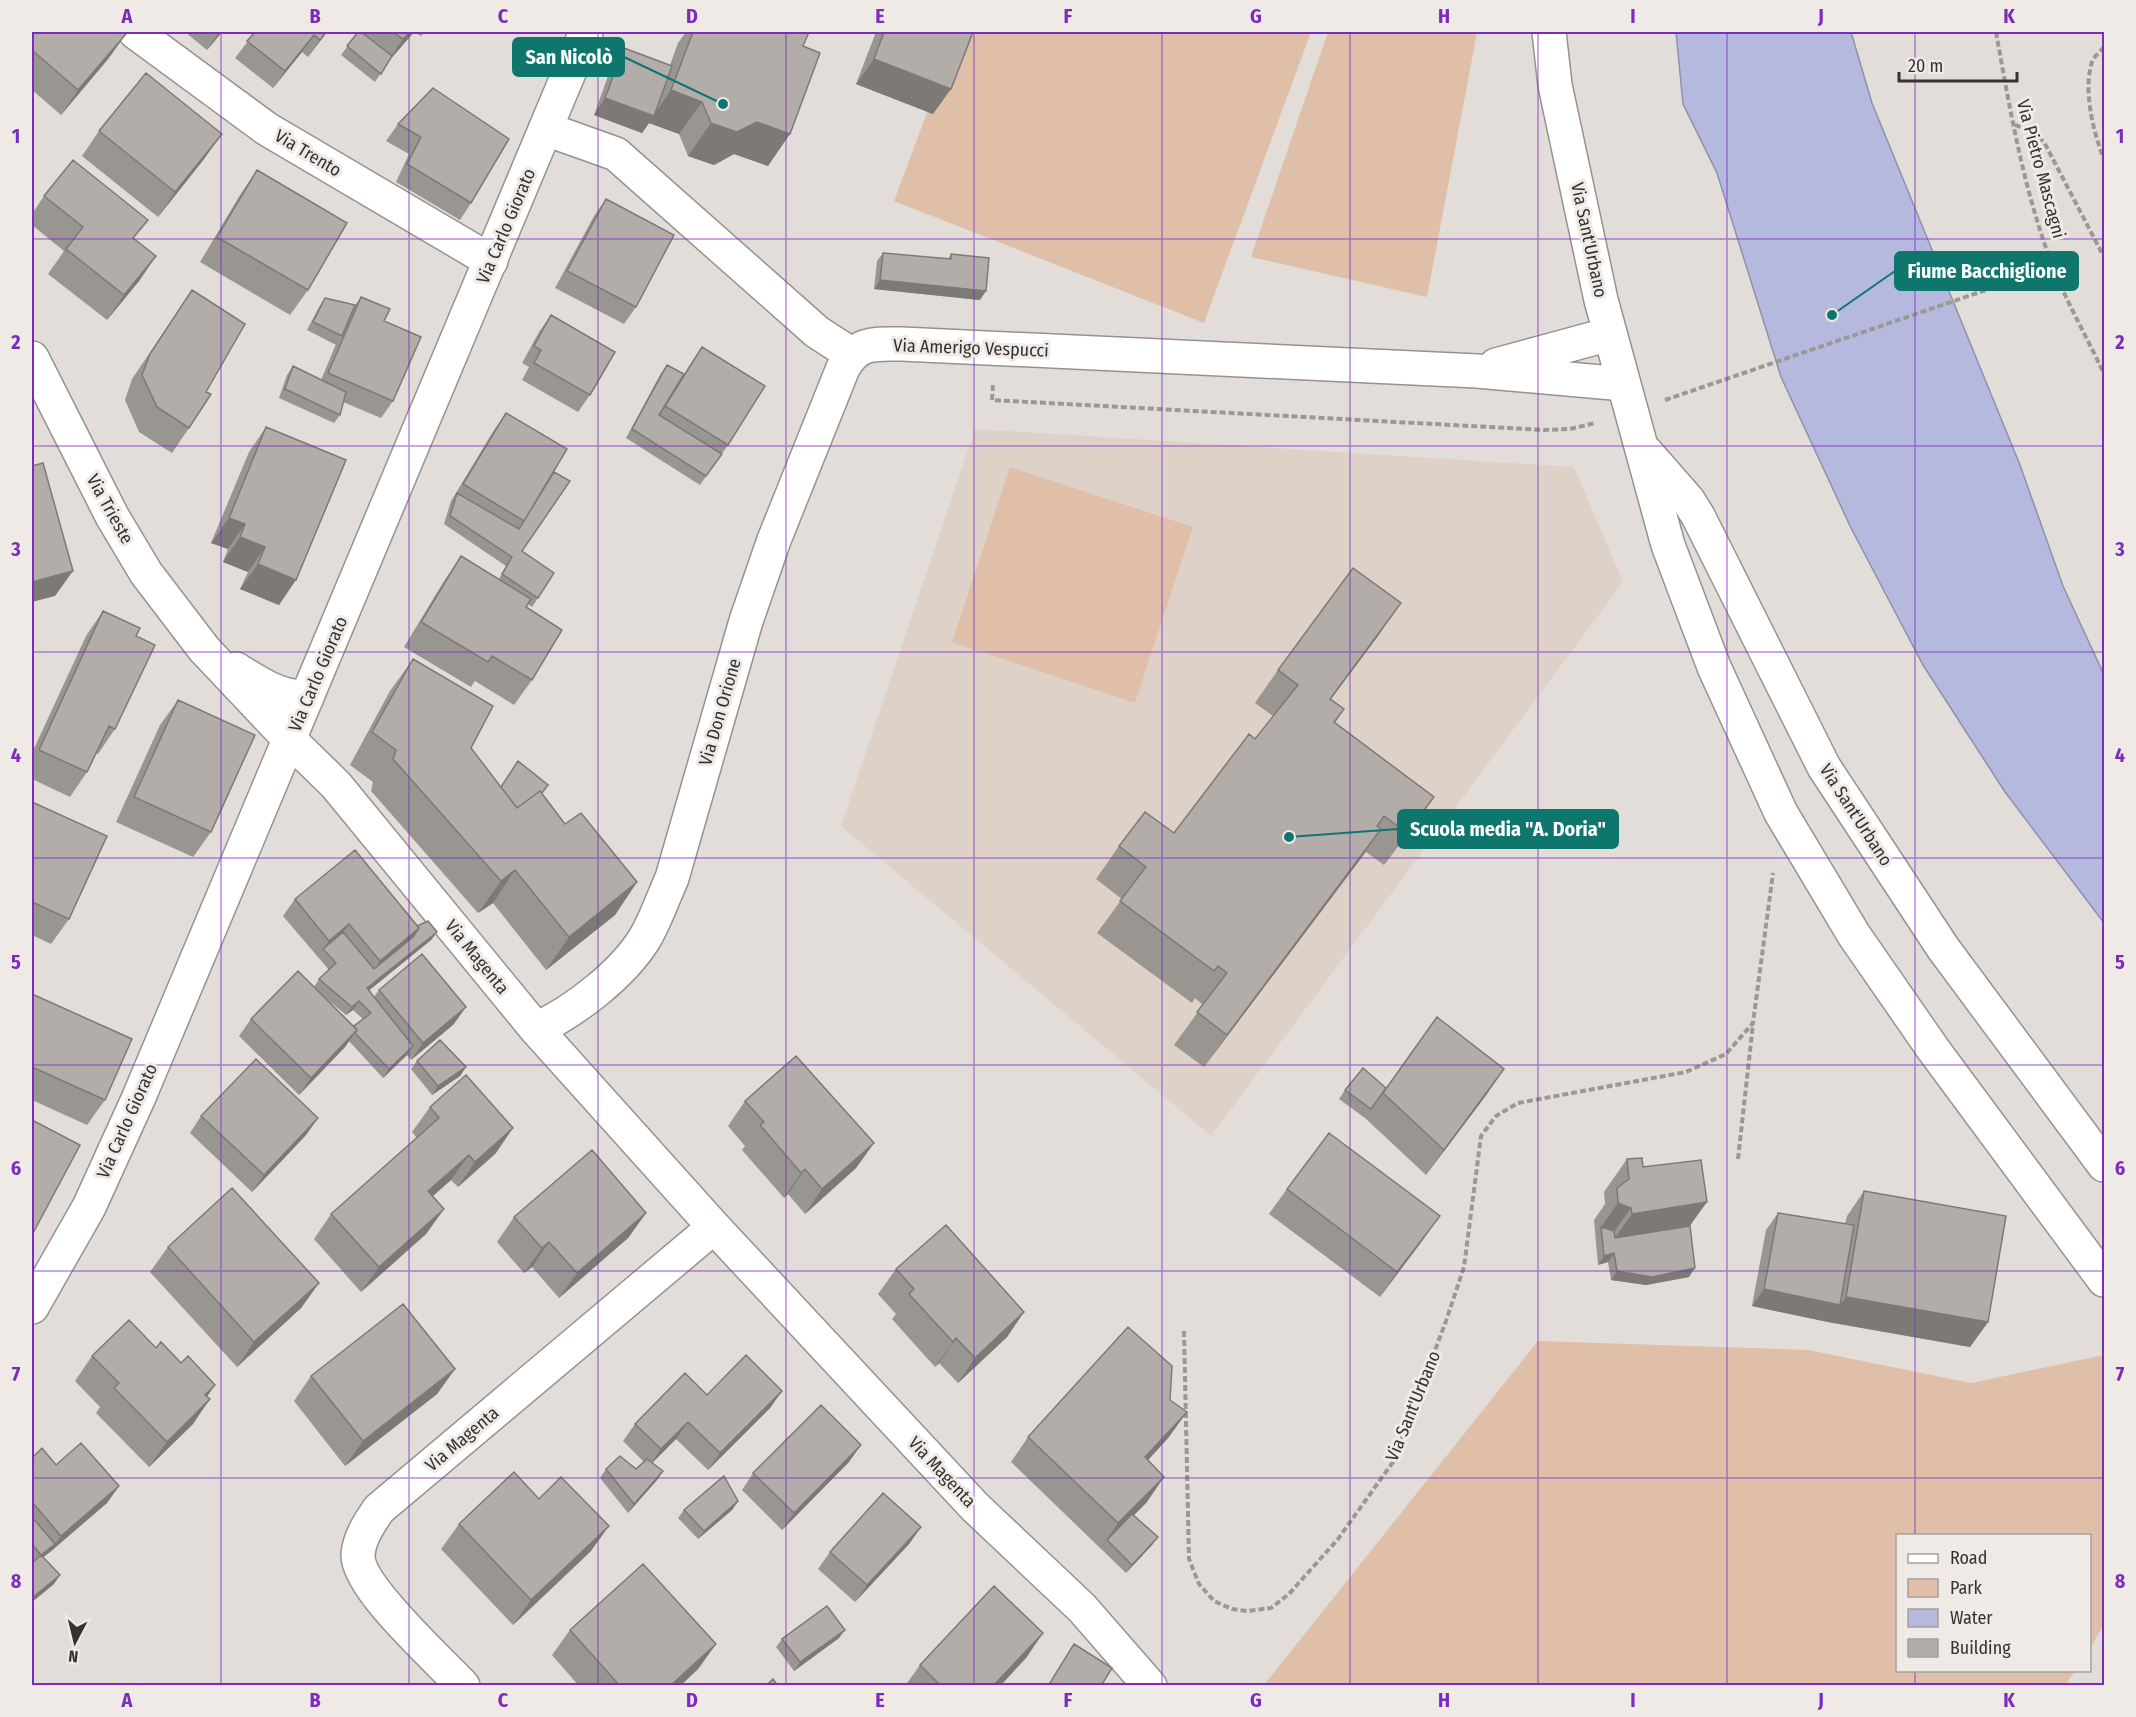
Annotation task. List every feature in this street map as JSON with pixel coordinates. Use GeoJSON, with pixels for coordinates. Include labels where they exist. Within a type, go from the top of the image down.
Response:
{"type":"FeatureCollection","features":[{"type":"Feature","properties":{"kind":"street","name":"Via Trento"},"geometry":{"type":"LineString","coordinates":[[135,32],[267,129],[491,261]]}},
{"type":"Feature","properties":{"kind":"street","name":"Via Carlo Giorato"},"geometry":{"type":"LineString","coordinates":[[32,1307],[89,1207],[139,1097],[586,32]]}},
{"type":"Feature","properties":{"kind":"street","name":"Via Sant'Urbano"},"geometry":{"type":"LineString","coordinates":[[1548,32],[1555,85],[1610,334],[1637,400],[1641,446],[1668,545],[1714,667],[1781,813],[1854,935],[2104,1281]]}},
{"type":"Feature","properties":{"kind":"street"},"geometry":{"type":"LineString","coordinates":[[546,129],[616,154],[817,332],[851,354]]}},
{"type":"Feature","properties":{"kind":"street","name":"Via Amerigo Vespucci"},"geometry":{"type":"LineString","coordinates":[[1477,371],[1610,334]]}},
{"type":"Feature","properties":{"kind":"street","name":"Via Amerigo Vespucci"},"geometry":{"type":"LineString","coordinates":[[851,354],[873,344],[902,344],[1477,371],[1637,400]]}},
{"type":"Feature","properties":{"kind":"street","name":"Via Don Orione"},"geometry":{"type":"LineString","coordinates":[[536,1029],[553,1021],[593,993],[632,954],[644,939],[656,916],[672,878],[746,621],[774,540],[823,413],[851,354]]}},
{"type":"Feature","properties":{"kind":"street","name":"Via Trieste"},"geometry":{"type":"LineString","coordinates":[[32,358],[112,516],[146,573],[204,649],[290,740]]}},
{"type":"Feature","properties":{"kind":"street","name":"Via Sant'Urbano"},"geometry":{"type":"LineString","coordinates":[[1641,446],[1689,500],[1824,767],[1943,948],[2104,1164]]}},
{"type":"Feature","properties":{"kind":"street","name":"Via Trieste"},"geometry":{"type":"LineString","coordinates":[[204,649],[265,688],[291,696],[307,697]]}},
{"type":"Feature","properties":{"kind":"street","name":"Via Magenta"},"geometry":{"type":"LineString","coordinates":[[290,740],[336,785],[536,1029],[714,1227],[975,1507],[1082,1608],[1150,1686]]}},
{"type":"Feature","properties":{"kind":"street","name":"Via Magenta"},"geometry":{"type":"LineString","coordinates":[[463,1686],[374,1591],[361,1572],[358,1554],[365,1531],[379,1509],[714,1227]]}},
{"type":"Feature","properties":{"kind":"path","name":"Via Pietro Mascagni"},"geometry":{"type":"LineString","coordinates":[[1996,32],[2029,188],[2053,267],[2104,374]]}},
{"type":"Feature","properties":{"kind":"path"},"geometry":{"type":"LineString","coordinates":[[2104,47],[2092,60],[2089,102],[2094,132],[2104,159]]}},
{"type":"Feature","properties":{"kind":"path"},"geometry":{"type":"LineString","coordinates":[[2014,125],[2030,130],[2044,142],[2104,256]]}},
{"type":"Feature","properties":{"kind":"path"},"geometry":{"type":"LineString","coordinates":[[992,400],[1544,430],[1570,429],[1637,400],[2034,275],[2053,267]]}},
{"type":"Feature","properties":{"kind":"path"},"geometry":{"type":"LineString","coordinates":[[1738,1159],[1753,1023],[1774,872]]}},
{"type":"Feature","properties":{"kind":"path","name":"Via Sant'Urbano"},"geometry":{"type":"LineString","coordinates":[[1185,1331],[1189,1559],[1199,1584],[1214,1601],[1240,1610],[1271,1608],[1289,1594],[1338,1539],[1393,1462],[1464,1268],[1481,1136],[1496,1116],[1518,1103],[1686,1072],[1726,1054],[1753,1023]]}},
{"type":"Feature","properties":{"kind":"shaded area"},"geometry":{"type":"Polygon","coordinates":[[[975,429],[1574,467],[1623,582],[1211,1136],[841,826],[975,429]]]}},
{"type":"Feature","properties":{"kind":"green space"},"geometry":{"type":"Polygon","coordinates":[[[957,32],[1311,32],[1204,323],[894,201],[957,32]]]}},
{"type":"Feature","properties":{"kind":"green space"},"geometry":{"type":"Polygon","coordinates":[[[1328,32],[1477,33],[1427,297],[1251,257],[1328,32]]]}},
{"type":"Feature","properties":{"kind":"green space"},"geometry":{"type":"Polygon","coordinates":[[[1010,467],[1193,527],[1135,703],[952,642],[1010,467]]]}},
{"type":"Feature","properties":{"kind":"green space"},"geometry":{"type":"Polygon","coordinates":[[[1538,1341],[1808,1350],[1971,1383],[2104,1355],[2104,1625],[2091,1646],[2091,1534],[1896,1534],[1896,1672],[2074,1672],[2065,1685],[1264,1685],[1538,1341]]]}},
{"type":"Feature","properties":{"kind":"water"},"geometry":{"type":"Polygon","coordinates":[[[1676,32],[1851,32],[1872,103],[2020,465],[2063,586],[2104,675],[2104,923],[2005,792],[1923,665],[1851,528],[1781,377],[1717,173],[1683,104],[1676,32]]]}},
{"type":"Feature","properties":{"kind":"building"},"geometry":{"type":"Polygon","coordinates":[[[32,32],[123,32],[126,34],[78,90],[32,50],[32,32]]]}},
{"type":"Feature","properties":{"kind":"building"},"geometry":{"type":"Polygon","coordinates":[[[255,32],[326,32],[320,40],[314,35],[285,71],[247,41],[255,32]]]}},
{"type":"Feature","properties":{"kind":"building"},"geometry":{"type":"Polygon","coordinates":[[[358,32],[392,56],[381,74],[347,46],[358,32]]]}},
{"type":"Feature","properties":{"kind":"building"},"geometry":{"type":"Polygon","coordinates":[[[393,32],[410,32],[403,39],[393,32]]]}},
{"type":"Feature","properties":{"kind":"building"},"geometry":{"type":"Polygon","coordinates":[[[693,32],[809,32],[803,46],[820,53],[790,134],[757,122],[737,132],[711,123],[702,102],[671,90],[693,32]]]}},
{"type":"Feature","properties":{"kind":"building"},"geometry":{"type":"Polygon","coordinates":[[[884,32],[973,32],[951,89],[874,59],[884,32]]]}},
{"type":"Feature","properties":{"kind":"building"},"geometry":{"type":"Polygon","coordinates":[[[624,48],[672,66],[654,116],[605,98],[624,48]]]}},
{"type":"Feature","properties":{"kind":"building"},"geometry":{"type":"Polygon","coordinates":[[[146,73],[222,134],[175,192],[99,131],[146,73]]]}},
{"type":"Feature","properties":{"kind":"building"},"geometry":{"type":"Polygon","coordinates":[[[433,88],[509,139],[471,203],[407,164],[421,137],[398,124],[433,88]]]}},
{"type":"Feature","properties":{"kind":"building"},"geometry":{"type":"Polygon","coordinates":[[[73,160],[148,220],[133,238],[156,256],[124,295],[66,249],[83,227],[44,196],[73,160]]]}},
{"type":"Feature","properties":{"kind":"building"},"geometry":{"type":"Polygon","coordinates":[[[257,170],[347,223],[308,290],[217,237],[257,170]]]}},
{"type":"Feature","properties":{"kind":"building"},"geometry":{"type":"Polygon","coordinates":[[[606,199],[674,235],[636,307],[567,271],[606,199]]]}},
{"type":"Feature","properties":{"kind":"building"},"geometry":{"type":"Polygon","coordinates":[[[883,253],[951,259],[951,254],[989,258],[986,291],[880,280],[883,253]]]}},
{"type":"Feature","properties":{"kind":"building"},"geometry":{"type":"Polygon","coordinates":[[[192,290],[245,324],[206,392],[211,394],[189,428],[157,407],[142,375],[150,354],[192,290]]]}},
{"type":"Feature","properties":{"kind":"building"},"geometry":{"type":"Polygon","coordinates":[[[361,297],[390,309],[384,321],[421,337],[393,401],[328,373],[361,297]]]}},
{"type":"Feature","properties":{"kind":"building"},"geometry":{"type":"Polygon","coordinates":[[[325,298],[355,305],[342,336],[313,322],[325,298]]]}},
{"type":"Feature","properties":{"kind":"building"},"geometry":{"type":"Polygon","coordinates":[[[551,315],[615,352],[590,395],[534,363],[541,350],[534,346],[551,315]]]}},
{"type":"Feature","properties":{"kind":"building"},"geometry":{"type":"Polygon","coordinates":[[[702,347],[765,386],[728,445],[665,406],[702,347]]]}},
{"type":"Feature","properties":{"kind":"building"},"geometry":{"type":"Polygon","coordinates":[[[667,365],[684,374],[659,415],[722,454],[706,476],[632,429],[667,365]]]}},
{"type":"Feature","properties":{"kind":"building"},"geometry":{"type":"Polygon","coordinates":[[[293,366],[346,392],[340,415],[285,389],[293,366]]]}},
{"type":"Feature","properties":{"kind":"building"},"geometry":{"type":"Polygon","coordinates":[[[506,413],[567,449],[524,521],[463,484],[506,413]]]}},
{"type":"Feature","properties":{"kind":"building"},"geometry":{"type":"Polygon","coordinates":[[[266,427],[346,460],[296,580],[258,564],[265,547],[240,537],[245,524],[229,518],[266,427]]]}},
{"type":"Feature","properties":{"kind":"building"},"geometry":{"type":"Polygon","coordinates":[[[43,463],[73,571],[32,582],[32,466],[43,463]]]}},
{"type":"Feature","properties":{"kind":"building"},"geometry":{"type":"Polygon","coordinates":[[[554,472],[570,481],[522,551],[554,573],[538,598],[502,574],[512,557],[450,516],[457,493],[519,529],[554,472]]]}},
{"type":"Feature","properties":{"kind":"building"},"geometry":{"type":"Polygon","coordinates":[[[461,556],[531,599],[526,607],[562,630],[532,680],[492,656],[488,662],[421,622],[461,556]]]}},
{"type":"Feature","properties":{"kind":"building"},"geometry":{"type":"Polygon","coordinates":[[[1353,568],[1401,603],[1330,699],[1344,709],[1334,722],[1434,797],[1407,833],[1384,816],[1377,826],[1381,829],[1227,1035],[1197,1012],[1227,973],[1218,966],[1214,971],[1120,901],[1146,867],[1119,846],[1145,812],[1174,833],[1249,734],[1255,739],[1298,685],[1278,670],[1353,568]]]}},
{"type":"Feature","properties":{"kind":"building"},"geometry":{"type":"Polygon","coordinates":[[[103,611],[140,628],[136,636],[155,645],[115,729],[109,726],[87,772],[39,750],[103,611]]]}},
{"type":"Feature","properties":{"kind":"building"},"geometry":{"type":"Polygon","coordinates":[[[413,659],[493,706],[471,748],[517,808],[540,791],[565,824],[581,813],[637,882],[569,937],[515,870],[501,881],[393,759],[396,750],[372,732],[413,659]]]}},
{"type":"Feature","properties":{"kind":"building"},"geometry":{"type":"Polygon","coordinates":[[[178,700],[255,735],[211,832],[134,797],[178,700]]]}},
{"type":"Feature","properties":{"kind":"building"},"geometry":{"type":"Polygon","coordinates":[[[518,761],[548,785],[542,793],[540,791],[517,808],[501,787],[518,761]]]}},
{"type":"Feature","properties":{"kind":"building"},"geometry":{"type":"Polygon","coordinates":[[[32,802],[107,836],[69,919],[32,902],[32,802]]]}},
{"type":"Feature","properties":{"kind":"building"},"geometry":{"type":"Polygon","coordinates":[[[355,850],[419,928],[380,961],[349,924],[329,941],[295,899],[355,850]]]}},
{"type":"Feature","properties":{"kind":"building"},"geometry":{"type":"Polygon","coordinates":[[[428,921],[437,932],[367,988],[413,1046],[389,1069],[355,1033],[357,1030],[354,1026],[371,1013],[359,1001],[352,1007],[319,979],[336,963],[323,949],[343,932],[374,969],[413,937],[419,928],[417,926],[428,921]]]}},
{"type":"Feature","properties":{"kind":"building"},"geometry":{"type":"Polygon","coordinates":[[[422,954],[466,1007],[423,1043],[379,990],[422,954]]]}},
{"type":"Feature","properties":{"kind":"building"},"geometry":{"type":"Polygon","coordinates":[[[298,971],[357,1030],[311,1078],[251,1019],[298,971]]]}},
{"type":"Feature","properties":{"kind":"building"},"geometry":{"type":"Polygon","coordinates":[[[32,994],[132,1039],[105,1100],[32,1067],[32,994]]]}},
{"type":"Feature","properties":{"kind":"building"},"geometry":{"type":"Polygon","coordinates":[[[1437,1017],[1504,1069],[1444,1150],[1383,1093],[1437,1017]]]}},
{"type":"Feature","properties":{"kind":"building"},"geometry":{"type":"Polygon","coordinates":[[[440,1040],[466,1067],[438,1086],[417,1061],[440,1040]]]}},
{"type":"Feature","properties":{"kind":"building"},"geometry":{"type":"Polygon","coordinates":[[[796,1056],[874,1143],[822,1189],[805,1169],[801,1173],[760,1125],[764,1122],[745,1101],[796,1056]]]}},
{"type":"Feature","properties":{"kind":"building"},"geometry":{"type":"Polygon","coordinates":[[[256,1059],[318,1118],[264,1175],[201,1116],[256,1059]]]}},
{"type":"Feature","properties":{"kind":"building"},"geometry":{"type":"Polygon","coordinates":[[[1363,1068],[1386,1088],[1371,1109],[1345,1090],[1363,1068]]]}},
{"type":"Feature","properties":{"kind":"building"},"geometry":{"type":"Polygon","coordinates":[[[466,1075],[513,1128],[475,1162],[469,1155],[428,1191],[444,1209],[379,1267],[331,1214],[439,1118],[430,1107],[466,1075]]]}},
{"type":"Feature","properties":{"kind":"building"},"geometry":{"type":"Polygon","coordinates":[[[32,1120],[80,1145],[32,1235],[32,1120]]]}},
{"type":"Feature","properties":{"kind":"building"},"geometry":{"type":"Polygon","coordinates":[[[1329,1133],[1440,1216],[1397,1272],[1287,1189],[1329,1133]]]}},
{"type":"Feature","properties":{"kind":"building"},"geometry":{"type":"Polygon","coordinates":[[[592,1150],[646,1213],[577,1273],[549,1242],[542,1248],[514,1217],[592,1150]]]}},
{"type":"Feature","properties":{"kind":"building"},"geometry":{"type":"Polygon","coordinates":[[[1642,1158],[1643,1167],[1701,1160],[1707,1202],[1632,1214],[1631,1208],[1618,1203],[1617,1188],[1629,1179],[1627,1159],[1642,1158]]]}},
{"type":"Feature","properties":{"kind":"building"},"geometry":{"type":"Polygon","coordinates":[[[232,1188],[319,1283],[254,1342],[168,1247],[232,1188]]]}},
{"type":"Feature","properties":{"kind":"building"},"geometry":{"type":"Polygon","coordinates":[[[1864,1191],[2006,1216],[1988,1322],[1846,1297],[1864,1191]]]}},
{"type":"Feature","properties":{"kind":"building"},"geometry":{"type":"Polygon","coordinates":[[[1778,1213],[1854,1225],[1840,1305],[1764,1289],[1778,1213]]]}},
{"type":"Feature","properties":{"kind":"building"},"geometry":{"type":"Polygon","coordinates":[[[946,1225],[1024,1312],[975,1358],[956,1338],[953,1342],[909,1294],[914,1289],[896,1269],[946,1225]]]}},
{"type":"Feature","properties":{"kind":"building"},"geometry":{"type":"Polygon","coordinates":[[[1690,1226],[1695,1268],[1652,1277],[1617,1271],[1614,1253],[1604,1256],[1601,1227],[1614,1231],[1615,1238],[1690,1226]]]}},
{"type":"Feature","properties":{"kind":"building"},"geometry":{"type":"Polygon","coordinates":[[[403,1304],[455,1369],[363,1441],[311,1376],[403,1304]]]}},
{"type":"Feature","properties":{"kind":"building"},"geometry":{"type":"Polygon","coordinates":[[[129,1320],[156,1348],[161,1342],[181,1363],[188,1356],[215,1385],[205,1395],[210,1399],[167,1442],[114,1388],[119,1383],[92,1356],[129,1320]]]}},
{"type":"Feature","properties":{"kind":"building"},"geometry":{"type":"Polygon","coordinates":[[[1128,1327],[1172,1366],[1170,1400],[1187,1412],[1145,1457],[1164,1477],[1118,1523],[1028,1437],[1128,1327]]]}},
{"type":"Feature","properties":{"kind":"building"},"geometry":{"type":"Polygon","coordinates":[[[746,1355],[782,1391],[720,1453],[688,1422],[661,1449],[635,1424],[685,1373],[707,1395],[746,1355]]]}},
{"type":"Feature","properties":{"kind":"building"},"geometry":{"type":"Polygon","coordinates":[[[821,1405],[861,1445],[794,1513],[753,1473],[821,1405]]]}},
{"type":"Feature","properties":{"kind":"building"},"geometry":{"type":"Polygon","coordinates":[[[81,1443],[119,1486],[61,1536],[32,1502],[32,1458],[42,1448],[56,1465],[81,1443]]]}},
{"type":"Feature","properties":{"kind":"building"},"geometry":{"type":"Polygon","coordinates":[[[620,1456],[636,1469],[647,1459],[663,1471],[634,1504],[606,1469],[620,1456]]]}},
{"type":"Feature","properties":{"kind":"building"},"geometry":{"type":"Polygon","coordinates":[[[514,1472],[539,1499],[561,1477],[609,1526],[531,1600],[459,1524],[514,1472]]]}},
{"type":"Feature","properties":{"kind":"building"},"geometry":{"type":"Polygon","coordinates":[[[724,1476],[738,1501],[704,1531],[684,1510],[724,1476]]]}},
{"type":"Feature","properties":{"kind":"building"},"geometry":{"type":"Polygon","coordinates":[[[883,1493],[921,1527],[867,1585],[830,1552],[883,1493]]]}},
{"type":"Feature","properties":{"kind":"building"},"geometry":{"type":"Polygon","coordinates":[[[1132,1514],[1158,1537],[1132,1565],[1107,1540],[1132,1514]]]}},
{"type":"Feature","properties":{"kind":"building"},"geometry":{"type":"Polygon","coordinates":[[[32,1517],[55,1544],[41,1555],[32,1544],[32,1517]]]}},
{"type":"Feature","properties":{"kind":"building"},"geometry":{"type":"Polygon","coordinates":[[[41,1555],[60,1575],[32,1598],[32,1563],[41,1555]]]}},
{"type":"Feature","properties":{"kind":"building"},"geometry":{"type":"Polygon","coordinates":[[[643,1564],[716,1644],[670,1686],[620,1686],[570,1630],[643,1564]]]}},
{"type":"Feature","properties":{"kind":"building"},"geometry":{"type":"Polygon","coordinates":[[[994,1586],[1043,1633],[993,1686],[941,1686],[920,1665],[994,1586]]]}},
{"type":"Feature","properties":{"kind":"building"},"geometry":{"type":"Polygon","coordinates":[[[827,1606],[845,1630],[800,1662],[782,1639],[827,1606]]]}},
{"type":"Feature","properties":{"kind":"building"},"geometry":{"type":"Polygon","coordinates":[[[1074,1644],[1112,1668],[1101,1686],[1048,1686],[1074,1644]]]}},
{"type":"Feature","properties":{"kind":"building"},"geometry":{"type":"Polygon","coordinates":[[[773,1679],[778,1686],[766,1686],[773,1679]]]}},
{"type":"Feature","properties":{"kind":"place","name":"San Nicolò"},"geometry":{"type":"Point","coordinates":[723,104]}},
{"type":"Feature","properties":{"kind":"place","name":"Fiume Bacchiglione"},"geometry":{"type":"Point","coordinates":[1832,315]}},
{"type":"Feature","properties":{"kind":"place","name":"Scuola media \"A. Doria\""},"geometry":{"type":"Point","coordinates":[1289,837]}}]}
